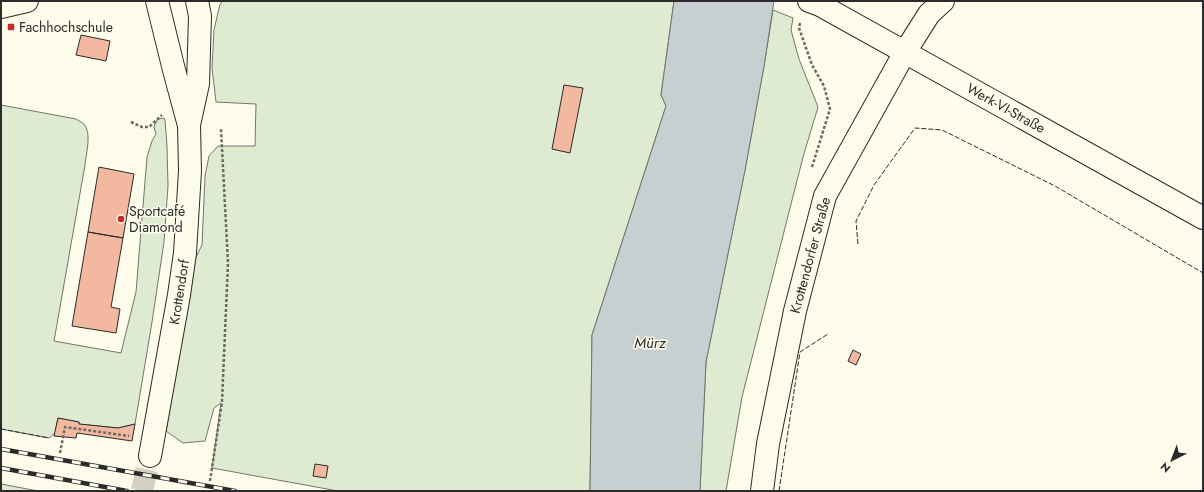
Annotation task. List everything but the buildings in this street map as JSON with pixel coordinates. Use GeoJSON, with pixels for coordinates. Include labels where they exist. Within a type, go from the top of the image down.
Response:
{"type":"FeatureCollection","features":[{"type":"Feature","properties":{"kind":"street"},"geometry":{"type":"LineString","coordinates":[[1,6],[27,1]]}},
{"type":"Feature","properties":{"kind":"street","name":"Krottendorf"},"geometry":{"type":"LineString","coordinates":[[157,1],[189,125]]}},
{"type":"Feature","properties":{"kind":"street","name":"Krottendorf"},"geometry":{"type":"LineString","coordinates":[[150,456],[179,295],[185,253],[190,171],[189,125],[198,84],[200,16],[197,1]]}},
{"type":"Feature","properties":{"kind":"street","name":"Krottendorfer Straße"},"geometry":{"type":"LineString","coordinates":[[762,491],[768,444],[794,318],[825,196],[905,52],[929,14],[943,1]]}},
{"type":"Feature","properties":{"kind":"street","name":"Werk-VI-Straße"},"geometry":{"type":"LineString","coordinates":[[814,3],[1203,218]]}},
{"type":"Feature","properties":{"kind":"path"},"geometry":{"type":"LineString","coordinates":[[132,122],[142,127],[148,127],[162,115],[168,114]]}},
{"type":"Feature","properties":{"kind":"path"},"geometry":{"type":"LineString","coordinates":[[210,481],[222,402],[228,263],[221,129]]}},
{"type":"Feature","properties":{"kind":"path"},"geometry":{"type":"LineString","coordinates":[[60,453],[65,427],[127,436]]}},
{"type":"Feature","properties":{"kind":"green space"},"geometry":{"type":"Polygon","coordinates":[[[223,1],[674,1],[661,95],[666,106],[592,335],[590,491],[338,491],[212,468],[221,403],[214,408],[205,441],[183,443],[166,431],[179,357],[189,271],[202,245],[205,176],[209,156],[218,146],[255,146],[256,104],[216,102],[212,68],[214,30],[220,4],[223,1]]]}},
{"type":"Feature","properties":{"kind":"green space"},"geometry":{"type":"Polygon","coordinates":[[[773,10],[793,18],[791,30],[799,59],[818,107],[803,157],[742,397],[726,491],[700,491],[706,362],[745,170],[773,10]]]}},
{"type":"Feature","properties":{"kind":"green space"},"geometry":{"type":"Polygon","coordinates":[[[1,105],[76,119],[83,123],[86,128],[88,138],[85,165],[54,341],[121,353],[136,292],[147,157],[156,134],[154,127],[155,124],[158,119],[164,118],[165,120],[168,186],[164,242],[135,424],[118,428],[79,424],[79,422],[58,418],[55,433],[49,438],[1,429],[1,105]]]}},
{"type":"Feature","properties":{"kind":"green space"},"geometry":{"type":"Polygon","coordinates":[[[1,484],[38,491],[1,491],[1,484]]]}},
{"type":"Feature","properties":{"kind":"water","name":"Mürz"},"geometry":{"type":"Polygon","coordinates":[[[674,1],[774,1],[745,170],[706,362],[700,491],[590,491],[592,335],[666,106],[661,95],[674,1]]]}},
{"type":"Feature","properties":{"kind":"tunnel"},"geometry":{"type":"LineString","coordinates":[[142,491],[150,456]]}},
{"type":"Feature","properties":{"kind":"railway"},"geometry":{"type":"LineString","coordinates":[[1,449],[235,491]]}},
{"type":"Feature","properties":{"kind":"railway"},"geometry":{"type":"LineString","coordinates":[[1,468],[127,491]]}},
{"type":"Feature","properties":{"kind":"fence"},"geometry":{"type":"LineString","coordinates":[[858,244],[856,221],[874,185],[915,128],[942,130],[1055,186],[1203,273]]}},
{"type":"Feature","properties":{"kind":"fence"},"geometry":{"type":"LineString","coordinates":[[779,491],[800,352],[828,334]]}},
{"type":"Feature","properties":{"kind":"fence"},"geometry":{"type":"LineString","coordinates":[[1,429],[49,438]]}},
{"type":"Feature","properties":{"kind":"place","name":"Fachhochschule"},"geometry":{"type":"Point","coordinates":[11,27]}},
{"type":"Feature","properties":{"kind":"place","name":"Sportcafé Diamond"},"geometry":{"type":"Point","coordinates":[121,219]}}]}
